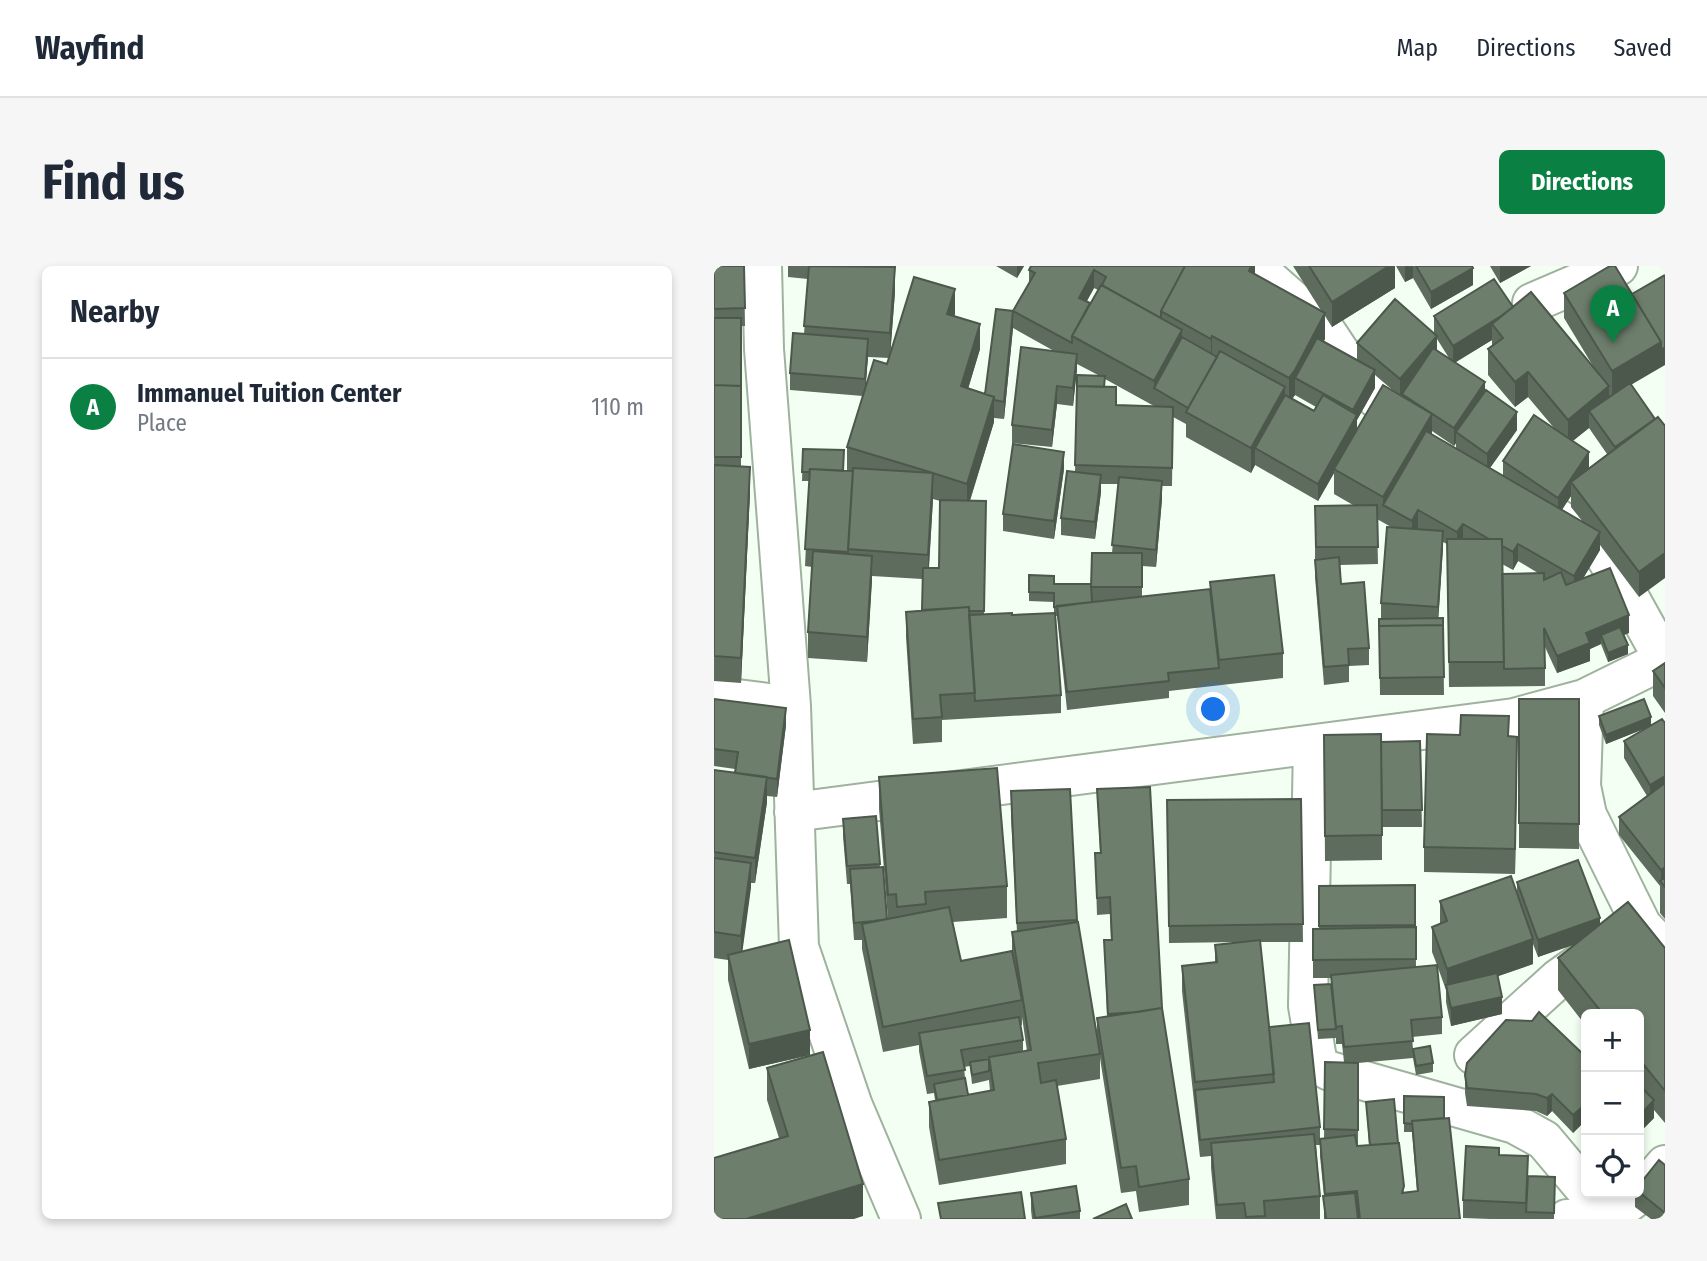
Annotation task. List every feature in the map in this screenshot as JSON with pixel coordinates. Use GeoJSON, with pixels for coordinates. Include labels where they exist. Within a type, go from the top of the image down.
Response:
{"type":"FeatureCollection","features":[{"type":"Feature","properties":{"kind":"street"},"geometry":{"type":"LineString","coordinates":[[762,266],[764,349],[791,706],[799,947],[853,1105],[901,1219]]}},
{"type":"Feature","properties":{"kind":"street"},"geometry":{"type":"LineString","coordinates":[[1254,266],[1323,327],[1341,354],[1379,383],[1377,399],[1446,444]]}},
{"type":"Feature","properties":{"kind":"street"},"geometry":{"type":"LineString","coordinates":[[1532,303],[1618,266]]}},
{"type":"Feature","properties":{"kind":"street"},"geometry":{"type":"LineString","coordinates":[[794,812],[1514,718],[1584,699],[1664,657],[1600,548],[1526,498]]}},
{"type":"Feature","properties":{"kind":"street"},"geometry":{"type":"LineString","coordinates":[[714,696],[791,706]]}},
{"type":"Feature","properties":{"kind":"street"},"geometry":{"type":"LineString","coordinates":[[1584,699],[1581,786],[1587,815],[1653,938]]}},
{"type":"Feature","properties":{"kind":"street"},"geometry":{"type":"LineString","coordinates":[[1313,744],[1308,1006],[1318,1065],[1330,1071],[1515,1124],[1544,1140],[1594,1210]]}},
{"type":"Feature","properties":{"kind":"street"},"geometry":{"type":"LineString","coordinates":[[1474,1055],[1558,979],[1620,934],[1630,928],[1653,938]]}},
{"type":"Feature","properties":{"kind":"street"},"geometry":{"type":"LineString","coordinates":[[1567,1219],[1642,1192],[1665,1165]]}},
{"type":"Feature","properties":{"kind":"building"},"geometry":{"type":"Polygon","coordinates":[[[714,266],[744,266],[745,308],[714,309],[714,266]]]}},
{"type":"Feature","properties":{"kind":"building"},"geometry":{"type":"Polygon","coordinates":[[[809,266],[895,267],[890,333],[804,326],[809,266]]]}},
{"type":"Feature","properties":{"kind":"building"},"geometry":{"type":"Polygon","coordinates":[[[1031,266],[1185,266],[1161,311],[1161,318],[1102,285],[1106,277],[1094,270],[1079,298],[1090,303],[1072,336],[1072,343],[1013,311],[1035,273],[1029,270],[1031,266]]]}},
{"type":"Feature","properties":{"kind":"building"},"geometry":{"type":"Polygon","coordinates":[[[1185,266],[1251,266],[1249,271],[1325,313],[1289,378],[1161,311],[1185,266]]]}},
{"type":"Feature","properties":{"kind":"building"},"geometry":{"type":"Polygon","coordinates":[[[1309,266],[1389,266],[1332,302],[1309,266]]]}},
{"type":"Feature","properties":{"kind":"building"},"geometry":{"type":"Polygon","coordinates":[[[1416,266],[1472,266],[1473,268],[1431,292],[1416,266]]]}},
{"type":"Feature","properties":{"kind":"building"},"geometry":{"type":"Polygon","coordinates":[[[1610,266],[1615,266],[1661,342],[1612,371],[1564,293],[1610,266]]]}},
{"type":"Feature","properties":{"kind":"building"},"geometry":{"type":"Polygon","coordinates":[[[1665,275],[1665,347],[1661,350],[1661,342],[1632,294],[1665,275]]]}},
{"type":"Feature","properties":{"kind":"building"},"geometry":{"type":"Polygon","coordinates":[[[914,277],[955,289],[947,314],[980,324],[961,386],[994,397],[967,484],[847,447],[874,360],[887,364],[914,277]]]}},
{"type":"Feature","properties":{"kind":"building"},"geometry":{"type":"Polygon","coordinates":[[[1494,279],[1513,307],[1453,346],[1434,316],[1494,279]]]}},
{"type":"Feature","properties":{"kind":"building"},"geometry":{"type":"Polygon","coordinates":[[[1101,285],[1182,330],[1154,381],[1072,336],[1101,285]]]}},
{"type":"Feature","properties":{"kind":"building"},"geometry":{"type":"Polygon","coordinates":[[[1531,292],[1609,386],[1568,420],[1528,372],[1515,382],[1488,349],[1503,338],[1492,324],[1531,292]]]}},
{"type":"Feature","properties":{"kind":"building"},"geometry":{"type":"Polygon","coordinates":[[[1395,299],[1437,336],[1400,379],[1357,343],[1395,299]]]}},
{"type":"Feature","properties":{"kind":"building"},"geometry":{"type":"Polygon","coordinates":[[[996,309],[1013,311],[1004,402],[985,394],[996,309]]]}},
{"type":"Feature","properties":{"kind":"building"},"geometry":{"type":"Polygon","coordinates":[[[714,318],[741,318],[741,386],[714,385],[714,318]]]}},
{"type":"Feature","properties":{"kind":"building"},"geometry":{"type":"Polygon","coordinates":[[[793,333],[868,339],[865,379],[790,373],[793,333]]]}},
{"type":"Feature","properties":{"kind":"building"},"geometry":{"type":"Polygon","coordinates":[[[1182,337],[1217,357],[1188,408],[1154,388],[1182,337]]]}},
{"type":"Feature","properties":{"kind":"building"},"geometry":{"type":"Polygon","coordinates":[[[1317,338],[1375,370],[1353,410],[1295,378],[1317,338]]]}},
{"type":"Feature","properties":{"kind":"building"},"geometry":{"type":"Polygon","coordinates":[[[1021,347],[1077,354],[1073,388],[1057,386],[1052,430],[1012,425],[1021,347]]]}},
{"type":"Feature","properties":{"kind":"building"},"geometry":{"type":"Polygon","coordinates":[[[1433,348],[1485,382],[1454,428],[1402,394],[1433,348]]]}},
{"type":"Feature","properties":{"kind":"building"},"geometry":{"type":"Polygon","coordinates":[[[1220,351],[1285,387],[1251,448],[1186,412],[1220,351]]]}},
{"type":"Feature","properties":{"kind":"building"},"geometry":{"type":"Polygon","coordinates":[[[1077,375],[1105,376],[1104,387],[1077,386],[1077,375]]]}},
{"type":"Feature","properties":{"kind":"building"},"geometry":{"type":"Polygon","coordinates":[[[1630,383],[1655,419],[1615,447],[1589,411],[1630,383]]]}},
{"type":"Feature","properties":{"kind":"building"},"geometry":{"type":"Polygon","coordinates":[[[714,385],[741,386],[741,457],[714,457],[714,385]]]}},
{"type":"Feature","properties":{"kind":"building"},"geometry":{"type":"Polygon","coordinates":[[[1383,385],[1432,414],[1383,497],[1334,469],[1383,385]]]}},
{"type":"Feature","properties":{"kind":"building"},"geometry":{"type":"Polygon","coordinates":[[[1077,386],[1116,387],[1116,405],[1173,407],[1172,468],[1075,465],[1077,386]]]}},
{"type":"Feature","properties":{"kind":"building"},"geometry":{"type":"Polygon","coordinates":[[[1486,390],[1517,412],[1487,454],[1456,432],[1486,390]]]}},
{"type":"Feature","properties":{"kind":"building"},"geometry":{"type":"Polygon","coordinates":[[[1285,395],[1314,411],[1323,395],[1357,415],[1318,484],[1255,448],[1285,395]]]}},
{"type":"Feature","properties":{"kind":"building"},"geometry":{"type":"Polygon","coordinates":[[[1534,415],[1589,452],[1558,498],[1503,461],[1534,415]]]}},
{"type":"Feature","properties":{"kind":"building"},"geometry":{"type":"Polygon","coordinates":[[[1658,417],[1665,426],[1665,553],[1639,572],[1571,482],[1658,417]]]}},
{"type":"Feature","properties":{"kind":"building"},"geometry":{"type":"Polygon","coordinates":[[[1426,431],[1600,532],[1574,576],[1518,544],[1513,552],[1502,546],[1502,539],[1489,539],[1463,524],[1457,532],[1418,510],[1412,521],[1383,505],[1426,431]]]}},
{"type":"Feature","properties":{"kind":"building"},"geometry":{"type":"Polygon","coordinates":[[[1013,444],[1064,452],[1054,521],[1003,514],[1013,444]]]}},
{"type":"Feature","properties":{"kind":"building"},"geometry":{"type":"Polygon","coordinates":[[[803,449],[844,450],[843,471],[810,469],[809,472],[802,472],[803,449]]]}},
{"type":"Feature","properties":{"kind":"building"},"geometry":{"type":"Polygon","coordinates":[[[714,465],[750,467],[741,658],[714,656],[714,465]]]}},
{"type":"Feature","properties":{"kind":"building"},"geometry":{"type":"Polygon","coordinates":[[[853,468],[933,473],[928,555],[848,549],[853,468]]]}},
{"type":"Feature","properties":{"kind":"building"},"geometry":{"type":"Polygon","coordinates":[[[810,469],[853,471],[848,552],[805,549],[810,469]]]}},
{"type":"Feature","properties":{"kind":"building"},"geometry":{"type":"Polygon","coordinates":[[[1067,471],[1101,475],[1095,522],[1061,518],[1067,471]]]}},
{"type":"Feature","properties":{"kind":"building"},"geometry":{"type":"Polygon","coordinates":[[[1119,477],[1162,481],[1156,550],[1112,545],[1119,477]]]}},
{"type":"Feature","properties":{"kind":"building"},"geometry":{"type":"Polygon","coordinates":[[[940,500],[986,501],[984,611],[969,611],[969,607],[922,610],[923,568],[939,568],[940,500]]]}},
{"type":"Feature","properties":{"kind":"building"},"geometry":{"type":"Polygon","coordinates":[[[1377,505],[1378,547],[1316,547],[1315,506],[1377,505]]]}},
{"type":"Feature","properties":{"kind":"building"},"geometry":{"type":"Polygon","coordinates":[[[1387,527],[1443,531],[1438,607],[1381,603],[1387,527]]]}},
{"type":"Feature","properties":{"kind":"building"},"geometry":{"type":"Polygon","coordinates":[[[1447,539],[1502,539],[1504,662],[1449,662],[1447,539]]]}},
{"type":"Feature","properties":{"kind":"building"},"geometry":{"type":"Polygon","coordinates":[[[813,551],[872,556],[867,637],[808,632],[813,551]]]}},
{"type":"Feature","properties":{"kind":"building"},"geometry":{"type":"Polygon","coordinates":[[[1092,553],[1142,553],[1142,587],[1091,587],[1092,553]]]}},
{"type":"Feature","properties":{"kind":"building"},"geometry":{"type":"Polygon","coordinates":[[[1339,557],[1341,584],[1364,582],[1369,648],[1348,649],[1349,665],[1324,667],[1315,560],[1339,557]]]}},
{"type":"Feature","properties":{"kind":"building"},"geometry":{"type":"Polygon","coordinates":[[[1610,568],[1629,615],[1586,633],[1590,643],[1557,656],[1544,628],[1545,668],[1504,669],[1502,574],[1544,573],[1544,580],[1561,572],[1566,585],[1610,568]]]}},
{"type":"Feature","properties":{"kind":"building"},"geometry":{"type":"Polygon","coordinates":[[[1029,575],[1054,576],[1054,584],[1091,584],[1092,602],[1054,607],[1054,593],[1029,592],[1029,575]]]}},
{"type":"Feature","properties":{"kind":"building"},"geometry":{"type":"Polygon","coordinates":[[[1274,575],[1283,653],[1219,660],[1210,582],[1274,575]]]}},
{"type":"Feature","properties":{"kind":"building"},"geometry":{"type":"Polygon","coordinates":[[[1210,589],[1219,668],[1168,673],[1169,681],[1067,692],[1057,606],[1210,589]]]}},
{"type":"Feature","properties":{"kind":"building"},"geometry":{"type":"Polygon","coordinates":[[[969,607],[975,693],[940,695],[942,717],[913,719],[906,612],[969,607]]]}},
{"type":"Feature","properties":{"kind":"building"},"geometry":{"type":"Polygon","coordinates":[[[1055,613],[1061,695],[975,701],[969,615],[1055,613]]]}},
{"type":"Feature","properties":{"kind":"building"},"geometry":{"type":"Polygon","coordinates":[[[1443,618],[1443,625],[1379,626],[1379,619],[1443,618]]]}},
{"type":"Feature","properties":{"kind":"building"},"geometry":{"type":"Polygon","coordinates":[[[1443,625],[1444,677],[1380,678],[1379,626],[1443,625]]]}},
{"type":"Feature","properties":{"kind":"building"},"geometry":{"type":"Polygon","coordinates":[[[1620,627],[1628,645],[1608,653],[1601,635],[1620,627]]]}},
{"type":"Feature","properties":{"kind":"building"},"geometry":{"type":"Polygon","coordinates":[[[1665,663],[1665,688],[1653,671],[1665,663]]]}},
{"type":"Feature","properties":{"kind":"building"},"geometry":{"type":"Polygon","coordinates":[[[714,699],[786,708],[777,779],[735,773],[738,752],[714,749],[714,699]]]}},
{"type":"Feature","properties":{"kind":"building"},"geometry":{"type":"Polygon","coordinates":[[[1519,699],[1579,699],[1579,824],[1519,823],[1519,699]]]}},
{"type":"Feature","properties":{"kind":"building"},"geometry":{"type":"Polygon","coordinates":[[[1644,699],[1651,717],[1606,735],[1599,716],[1644,699]]]}},
{"type":"Feature","properties":{"kind":"building"},"geometry":{"type":"Polygon","coordinates":[[[1461,715],[1509,716],[1508,736],[1517,737],[1515,849],[1424,847],[1427,734],[1460,735],[1461,715]]]}},
{"type":"Feature","properties":{"kind":"building"},"geometry":{"type":"Polygon","coordinates":[[[1662,719],[1665,723],[1665,776],[1650,785],[1624,741],[1662,719]]]}},
{"type":"Feature","properties":{"kind":"building"},"geometry":{"type":"Polygon","coordinates":[[[1381,734],[1382,835],[1325,836],[1324,735],[1381,734]]]}},
{"type":"Feature","properties":{"kind":"building"},"geometry":{"type":"Polygon","coordinates":[[[1420,741],[1422,810],[1382,810],[1381,742],[1420,741]]]}},
{"type":"Feature","properties":{"kind":"building"},"geometry":{"type":"Polygon","coordinates":[[[997,768],[1007,886],[925,892],[926,904],[897,907],[896,894],[888,895],[879,777],[997,768]]]}},
{"type":"Feature","properties":{"kind":"building"},"geometry":{"type":"Polygon","coordinates":[[[714,770],[767,777],[755,858],[714,852],[714,770]]]}},
{"type":"Feature","properties":{"kind":"building"},"geometry":{"type":"Polygon","coordinates":[[[1665,783],[1665,867],[1661,870],[1619,817],[1665,783]]]}},
{"type":"Feature","properties":{"kind":"building"},"geometry":{"type":"Polygon","coordinates":[[[1150,787],[1162,1008],[1108,1014],[1104,940],[1112,940],[1110,897],[1097,898],[1095,853],[1101,853],[1097,789],[1150,787]]]}},
{"type":"Feature","properties":{"kind":"building"},"geometry":{"type":"Polygon","coordinates":[[[1070,789],[1077,920],[1017,923],[1011,791],[1070,789]]]}},
{"type":"Feature","properties":{"kind":"building"},"geometry":{"type":"Polygon","coordinates":[[[1301,799],[1303,924],[1169,926],[1167,800],[1301,799]]]}},
{"type":"Feature","properties":{"kind":"building"},"geometry":{"type":"Polygon","coordinates":[[[876,816],[880,864],[847,866],[843,819],[876,816]]]}},
{"type":"Feature","properties":{"kind":"building"},"geometry":{"type":"Polygon","coordinates":[[[714,858],[751,863],[741,936],[714,932],[714,858]]]}},
{"type":"Feature","properties":{"kind":"building"},"geometry":{"type":"Polygon","coordinates":[[[1578,860],[1600,918],[1538,940],[1517,882],[1578,860]]]}},
{"type":"Feature","properties":{"kind":"building"},"geometry":{"type":"Polygon","coordinates":[[[883,867],[887,919],[854,923],[850,869],[883,867]]]}},
{"type":"Feature","properties":{"kind":"building"},"geometry":{"type":"Polygon","coordinates":[[[1511,876],[1533,939],[1447,969],[1432,927],[1447,921],[1440,901],[1511,876]]]}},
{"type":"Feature","properties":{"kind":"building"},"geometry":{"type":"Polygon","coordinates":[[[1415,885],[1415,925],[1319,926],[1319,886],[1415,885]]]}},
{"type":"Feature","properties":{"kind":"building"},"geometry":{"type":"Polygon","coordinates":[[[1628,902],[1665,948],[1665,1091],[1644,1065],[1644,1009],[1599,1009],[1558,958],[1628,902]]]}},
{"type":"Feature","properties":{"kind":"building"},"geometry":{"type":"Polygon","coordinates":[[[949,907],[961,961],[1012,951],[1022,1000],[883,1027],[862,924],[949,907]]]}},
{"type":"Feature","properties":{"kind":"building"},"geometry":{"type":"Polygon","coordinates":[[[1078,922],[1100,1054],[1038,1063],[1041,1083],[1056,1080],[1066,1139],[939,1160],[929,1102],[994,1090],[989,1057],[1031,1050],[1012,932],[1078,922]]]}},
{"type":"Feature","properties":{"kind":"building"},"geometry":{"type":"Polygon","coordinates":[[[1416,927],[1416,959],[1313,960],[1313,929],[1416,927]]]}},
{"type":"Feature","properties":{"kind":"building"},"geometry":{"type":"Polygon","coordinates":[[[789,940],[810,1030],[749,1044],[728,955],[789,940]]]}},
{"type":"Feature","properties":{"kind":"building"},"geometry":{"type":"Polygon","coordinates":[[[1260,940],[1274,1074],[1195,1082],[1182,966],[1217,962],[1215,945],[1260,940]]]}},
{"type":"Feature","properties":{"kind":"building"},"geometry":{"type":"Polygon","coordinates":[[[1437,965],[1442,1017],[1411,1020],[1413,1041],[1344,1047],[1342,1026],[1336,1027],[1331,975],[1437,965]]]}},
{"type":"Feature","properties":{"kind":"building"},"geometry":{"type":"Polygon","coordinates":[[[1497,973],[1502,997],[1451,1008],[1446,985],[1497,973]]]}},
{"type":"Feature","properties":{"kind":"building"},"geometry":{"type":"Polygon","coordinates":[[[1331,984],[1336,1029],[1318,1030],[1314,985],[1331,984]]]}},
{"type":"Feature","properties":{"kind":"building"},"geometry":{"type":"Polygon","coordinates":[[[1162,1008],[1189,1179],[1139,1187],[1136,1166],[1121,1168],[1097,1018],[1162,1008]]]}},
{"type":"Feature","properties":{"kind":"building"},"geometry":{"type":"Polygon","coordinates":[[[1539,1012],[1581,1052],[1581,1108],[1573,1115],[1552,1094],[1547,1098],[1536,1094],[1467,1088],[1467,1063],[1506,1020],[1532,1021],[1539,1012]]]}},
{"type":"Feature","properties":{"kind":"building"},"geometry":{"type":"Polygon","coordinates":[[[1019,1017],[1023,1040],[961,1050],[965,1070],[927,1076],[919,1033],[1019,1017]]]}},
{"type":"Feature","properties":{"kind":"building"},"geometry":{"type":"Polygon","coordinates":[[[1309,1023],[1320,1127],[1200,1140],[1195,1090],[1274,1082],[1269,1027],[1309,1023]]]}},
{"type":"Feature","properties":{"kind":"building"},"geometry":{"type":"Polygon","coordinates":[[[1430,1046],[1433,1063],[1416,1066],[1413,1049],[1430,1046]]]}},
{"type":"Feature","properties":{"kind":"building"},"geometry":{"type":"Polygon","coordinates":[[[823,1052],[863,1184],[746,1219],[714,1219],[714,1158],[788,1136],[767,1068],[823,1052]]]}},
{"type":"Feature","properties":{"kind":"building"},"geometry":{"type":"Polygon","coordinates":[[[989,1059],[989,1071],[972,1075],[970,1062],[989,1059]]]}},
{"type":"Feature","properties":{"kind":"building"},"geometry":{"type":"Polygon","coordinates":[[[1325,1062],[1358,1063],[1358,1130],[1324,1129],[1325,1062]]]}},
{"type":"Feature","properties":{"kind":"building"},"geometry":{"type":"Polygon","coordinates":[[[965,1078],[968,1095],[937,1100],[934,1084],[965,1078]]]}},
{"type":"Feature","properties":{"kind":"building"},"geometry":{"type":"Polygon","coordinates":[[[1644,1090],[1654,1100],[1644,1111],[1644,1090]]]}},
{"type":"Feature","properties":{"kind":"building"},"geometry":{"type":"Polygon","coordinates":[[[1404,1096],[1444,1097],[1444,1118],[1404,1123],[1404,1096]]]}},
{"type":"Feature","properties":{"kind":"building"},"geometry":{"type":"Polygon","coordinates":[[[1394,1099],[1398,1143],[1370,1145],[1366,1102],[1394,1099]]]}},
{"type":"Feature","properties":{"kind":"building"},"geometry":{"type":"Polygon","coordinates":[[[1449,1118],[1460,1219],[1360,1219],[1357,1191],[1325,1194],[1320,1139],[1355,1135],[1357,1146],[1399,1143],[1404,1186],[1402,1193],[1418,1191],[1412,1121],[1449,1118]]]}},
{"type":"Feature","properties":{"kind":"building"},"geometry":{"type":"Polygon","coordinates":[[[1314,1134],[1320,1196],[1264,1201],[1265,1216],[1246,1217],[1244,1203],[1217,1205],[1211,1143],[1314,1134]]]}},
{"type":"Feature","properties":{"kind":"building"},"geometry":{"type":"Polygon","coordinates":[[[1466,1146],[1499,1148],[1499,1155],[1528,1156],[1526,1203],[1463,1200],[1466,1146]]]}},
{"type":"Feature","properties":{"kind":"building"},"geometry":{"type":"Polygon","coordinates":[[[1659,1160],[1665,1165],[1665,1213],[1644,1196],[1644,1179],[1659,1160]]]}},
{"type":"Feature","properties":{"kind":"building"},"geometry":{"type":"Polygon","coordinates":[[[1528,1176],[1555,1177],[1554,1213],[1526,1212],[1528,1176]]]}},
{"type":"Feature","properties":{"kind":"building"},"geometry":{"type":"Polygon","coordinates":[[[1076,1186],[1080,1211],[1035,1218],[1031,1193],[1076,1186]]]}},
{"type":"Feature","properties":{"kind":"building"},"geometry":{"type":"Polygon","coordinates":[[[1021,1192],[1025,1219],[941,1219],[938,1203],[1021,1192]]]}},
{"type":"Feature","properties":{"kind":"building"},"geometry":{"type":"Polygon","coordinates":[[[1355,1193],[1358,1219],[1326,1219],[1323,1196],[1355,1193]]]}},
{"type":"Feature","properties":{"kind":"building"},"geometry":{"type":"Polygon","coordinates":[[[1126,1204],[1132,1219],[1093,1219],[1126,1204]]]}},
{"type":"Feature","properties":{"kind":"place","name":"Immanuel Tuition Center"},"geometry":{"type":"Point","coordinates":[1613,343]}}]}
